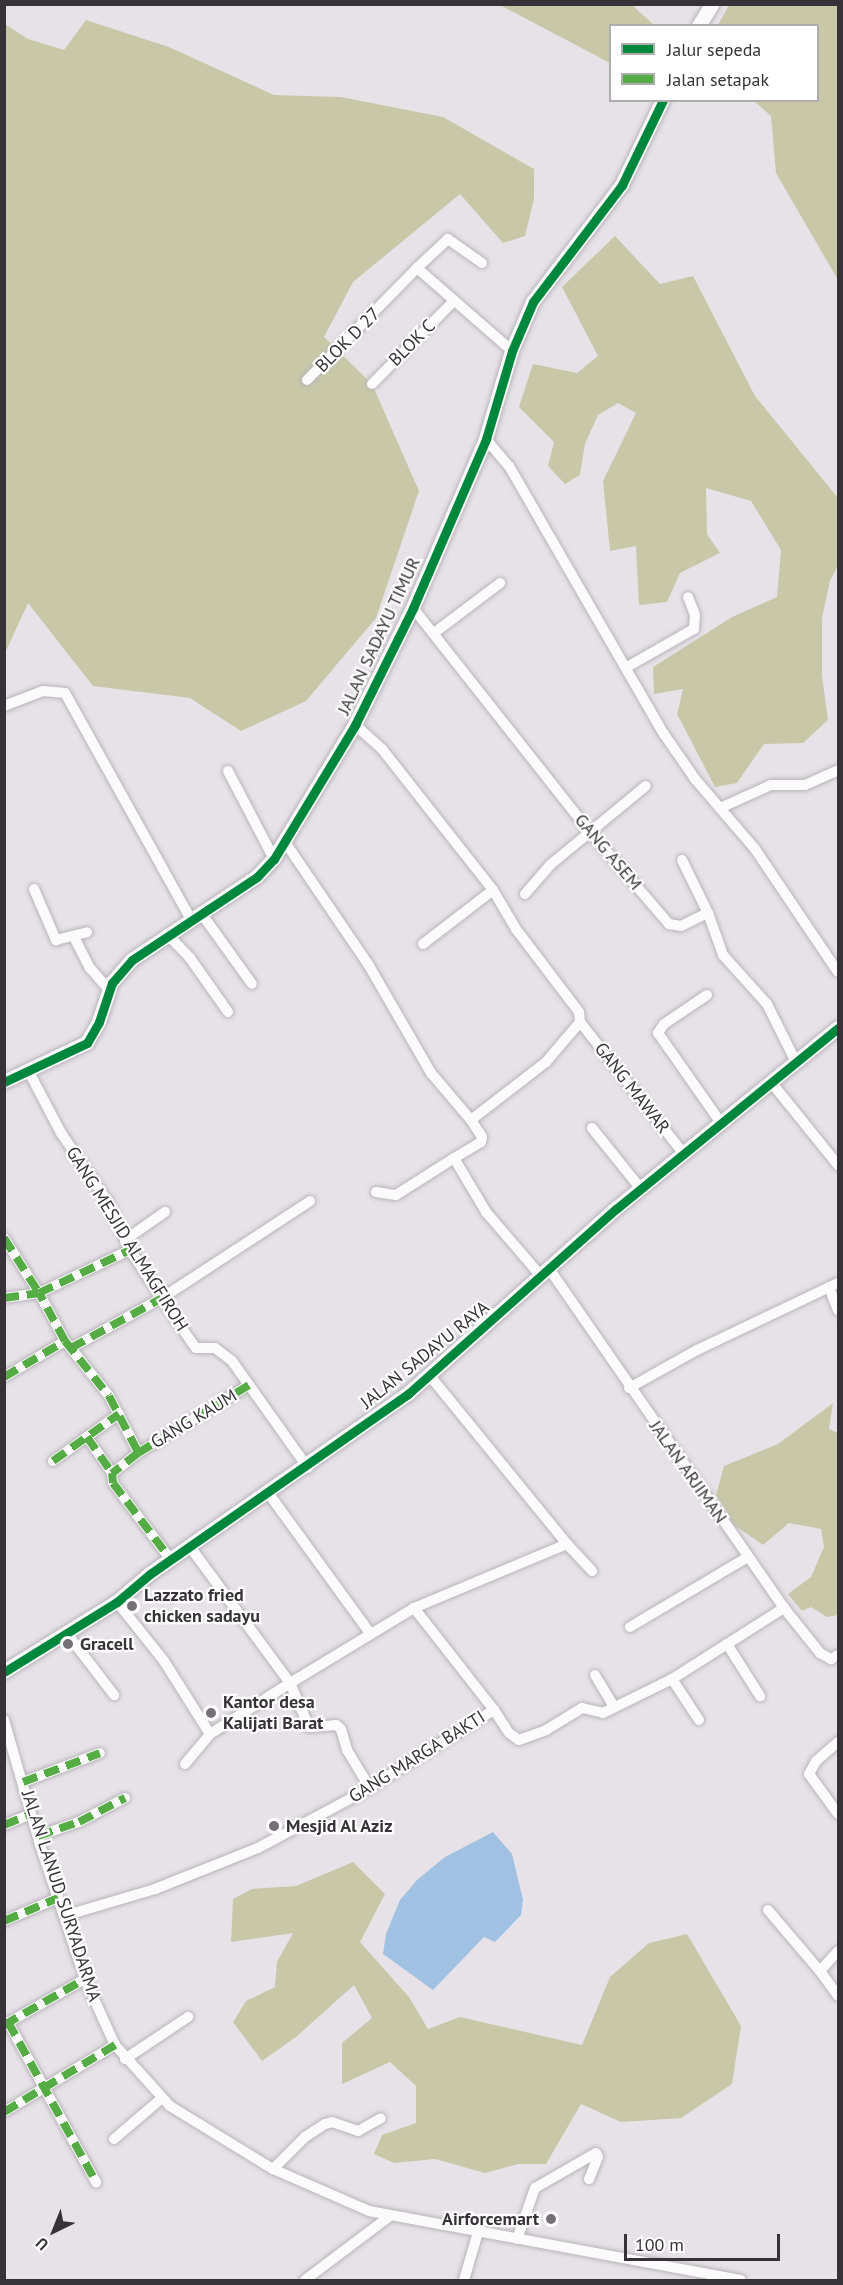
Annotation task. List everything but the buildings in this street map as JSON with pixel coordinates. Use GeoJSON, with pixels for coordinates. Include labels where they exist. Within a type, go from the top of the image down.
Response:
{"type":"FeatureCollection","features":[{"type":"Feature","properties":{"kind":"street"},"geometry":{"type":"LineString","coordinates":[[700,24],[713,4]]}},
{"type":"Feature","properties":{"kind":"street","name":"JALAN SADAYU TIMUR"},"geometry":{"type":"LineString","coordinates":[[4,1082],[29,1072],[91,1039],[110,991],[132,960],[167,934],[257,877],[274,859],[355,725],[412,608],[486,439],[512,351],[546,281],[622,185],[662,102]]}},
{"type":"Feature","properties":{"kind":"street","name":"BLOK D 27"},"geometry":{"type":"LineString","coordinates":[[308,380],[446,240],[454,240],[482,263]]}},
{"type":"Feature","properties":{"kind":"street"},"geometry":{"type":"LineString","coordinates":[[417,268],[452,303],[512,351]]}},
{"type":"Feature","properties":{"kind":"street","name":"BLOK C"},"geometry":{"type":"LineString","coordinates":[[372,384],[452,303]]}},
{"type":"Feature","properties":{"kind":"street"},"geometry":{"type":"LineString","coordinates":[[486,439],[509,466],[664,734],[754,849],[838,972]]}},
{"type":"Feature","properties":{"kind":"street"},"geometry":{"type":"LineString","coordinates":[[434,633],[500,583]]}},
{"type":"Feature","properties":{"kind":"street"},"geometry":{"type":"LineString","coordinates":[[627,667],[694,629],[695,615],[688,597]]}},
{"type":"Feature","properties":{"kind":"street","name":"GANG ASEM"},"geometry":{"type":"LineString","coordinates":[[412,608],[589,831],[669,924],[681,926],[708,913]]}},
{"type":"Feature","properties":{"kind":"street"},"geometry":{"type":"LineString","coordinates":[[4,706],[43,691],[66,693],[196,916],[252,984]]}},
{"type":"Feature","properties":{"kind":"street","name":"GANG MAWAR"},"geometry":{"type":"LineString","coordinates":[[355,725],[382,749],[493,890],[516,929],[579,1012],[579,1022],[684,1154]]}},
{"type":"Feature","properties":{"kind":"street"},"geometry":{"type":"LineString","coordinates":[[720,808],[771,785],[806,785],[838,770]]}},
{"type":"Feature","properties":{"kind":"street"},"geometry":{"type":"LineString","coordinates":[[228,771],[274,859]]}},
{"type":"Feature","properties":{"kind":"street"},"geometry":{"type":"LineString","coordinates":[[525,894],[550,864],[646,786]]}},
{"type":"Feature","properties":{"kind":"street"},"geometry":{"type":"LineString","coordinates":[[285,842],[368,964],[432,1073],[482,1137],[481,1142],[396,1195],[376,1192]]}},
{"type":"Feature","properties":{"kind":"street"},"geometry":{"type":"LineString","coordinates":[[681,860],[708,913],[723,954],[767,1004],[796,1062]]}},
{"type":"Feature","properties":{"kind":"street"},"geometry":{"type":"LineString","coordinates":[[34,889],[54,939],[58,942],[87,932]]}},
{"type":"Feature","properties":{"kind":"street"},"geometry":{"type":"LineString","coordinates":[[423,944],[493,890]]}},
{"type":"Feature","properties":{"kind":"street"},"geometry":{"type":"LineString","coordinates":[[167,934],[190,958],[228,1012]]}},
{"type":"Feature","properties":{"kind":"street"},"geometry":{"type":"LineString","coordinates":[[74,937],[90,968],[110,991]]}},
{"type":"Feature","properties":{"kind":"street"},"geometry":{"type":"LineString","coordinates":[[707,995],[664,1024],[658,1033],[721,1123]]}},
{"type":"Feature","properties":{"kind":"street"},"geometry":{"type":"LineString","coordinates":[[471,1120],[546,1062],[579,1022]]}},
{"type":"Feature","properties":{"kind":"street","name":"JALAN SADAYU RAYA"},"geometry":{"type":"LineString","coordinates":[[4,1672],[68,1635],[117,1602],[171,1560],[308,1468],[430,1376],[641,1189],[838,1028]]}},
{"type":"Feature","properties":{"kind":"street","name":"GANG MESJID ALMAGFIROH"},"geometry":{"type":"LineString","coordinates":[[29,1072],[61,1133],[108,1202],[127,1245],[196,1348],[221,1351],[249,1385],[308,1468]]}},
{"type":"Feature","properties":{"kind":"street"},"geometry":{"type":"LineString","coordinates":[[771,1082],[838,1165]]}},
{"type":"Feature","properties":{"kind":"street"},"geometry":{"type":"LineString","coordinates":[[592,1128],[641,1189]]}},
{"type":"Feature","properties":{"kind":"street","name":"JALAN ARJIMAN"},"geometry":{"type":"LineString","coordinates":[[454,1158],[486,1212],[546,1274],[784,1608],[820,1653],[831,1659],[838,1655]]}},
{"type":"Feature","properties":{"kind":"street"},"geometry":{"type":"LineString","coordinates":[[4,1377],[162,1298],[310,1201]]}},
{"type":"Feature","properties":{"kind":"street"},"geometry":{"type":"LineString","coordinates":[[4,1298],[39,1293],[127,1245],[165,1212]]}},
{"type":"Feature","properties":{"kind":"street","name":"GANG KAUM"},"geometry":{"type":"LineString","coordinates":[[4,1238],[68,1344],[118,1414],[138,1453]]}},
{"type":"Feature","properties":{"kind":"street"},"geometry":{"type":"LineString","coordinates":[[629,1388],[697,1350],[834,1285],[838,1310]]}},
{"type":"Feature","properties":{"kind":"street"},"geometry":{"type":"LineString","coordinates":[[430,1376],[567,1544],[592,1571]]}},
{"type":"Feature","properties":{"kind":"street","name":"GANG KAUM"},"geometry":{"type":"LineString","coordinates":[[112,1473],[138,1453],[249,1385]]}},
{"type":"Feature","properties":{"kind":"street"},"geometry":{"type":"LineString","coordinates":[[52,1461],[118,1414]]}},
{"type":"Feature","properties":{"kind":"street"},"geometry":{"type":"LineString","coordinates":[[87,1437],[112,1473],[113,1483],[171,1560]]}},
{"type":"Feature","properties":{"kind":"street"},"geometry":{"type":"LineString","coordinates":[[269,1494],[370,1633]]}},
{"type":"Feature","properties":{"kind":"street"},"geometry":{"type":"LineString","coordinates":[[185,1764],[210,1734],[370,1633],[414,1608],[567,1544]]}},
{"type":"Feature","properties":{"kind":"street"},"geometry":{"type":"LineString","coordinates":[[190,1547],[290,1683],[309,1727],[336,1725],[341,1729],[347,1750],[370,1788]]}},
{"type":"Feature","properties":{"kind":"street"},"geometry":{"type":"LineString","coordinates":[[630,1627],[748,1557]]}},
{"type":"Feature","properties":{"kind":"street"},"geometry":{"type":"LineString","coordinates":[[117,1602],[164,1661],[210,1734]]}},
{"type":"Feature","properties":{"kind":"street","name":"GANG MARGA BAKTI"},"geometry":{"type":"LineString","coordinates":[[63,1916],[155,1889],[243,1854],[370,1788],[494,1710],[414,1608]]}},
{"type":"Feature","properties":{"kind":"street"},"geometry":{"type":"LineString","coordinates":[[494,1710],[509,1733],[519,1740],[546,1730],[582,1708],[599,1714],[672,1679],[784,1608]]}},
{"type":"Feature","properties":{"kind":"street"},"geometry":{"type":"LineString","coordinates":[[68,1635],[114,1695]]}},
{"type":"Feature","properties":{"kind":"street"},"geometry":{"type":"LineString","coordinates":[[728,1644],[760,1696]]}},
{"type":"Feature","properties":{"kind":"street"},"geometry":{"type":"LineString","coordinates":[[595,1676],[614,1707]]}},
{"type":"Feature","properties":{"kind":"street"},"geometry":{"type":"LineString","coordinates":[[672,1679],[699,1720]]}},
{"type":"Feature","properties":{"kind":"street","name":"JALAN LANUD SURYADARMA"},"geometry":{"type":"LineString","coordinates":[[4,1720],[63,1916],[85,1979],[115,2045],[125,2059],[162,2098],[199,2127],[273,2169],[341,2202],[390,2216],[741,2280]]}},
{"type":"Feature","properties":{"kind":"street"},"geometry":{"type":"LineString","coordinates":[[838,1742],[816,1761],[809,1774],[838,1814]]}},
{"type":"Feature","properties":{"kind":"street"},"geometry":{"type":"LineString","coordinates":[[23,1782],[100,1753]]}},
{"type":"Feature","properties":{"kind":"street"},"geometry":{"type":"LineString","coordinates":[[38,1836],[79,1822],[125,1798]]}},
{"type":"Feature","properties":{"kind":"street"},"geometry":{"type":"LineString","coordinates":[[4,1825],[31,1814]]}},
{"type":"Feature","properties":{"kind":"street"},"geometry":{"type":"LineString","coordinates":[[4,1921],[58,1898]]}},
{"type":"Feature","properties":{"kind":"street"},"geometry":{"type":"LineString","coordinates":[[768,1910],[820,1971],[838,1996]]}},
{"type":"Feature","properties":{"kind":"street"},"geometry":{"type":"LineString","coordinates":[[820,1971],[838,1951]]}},
{"type":"Feature","properties":{"kind":"street"},"geometry":{"type":"LineString","coordinates":[[85,1979],[6,2024],[96,2182]]}},
{"type":"Feature","properties":{"kind":"street"},"geometry":{"type":"LineString","coordinates":[[125,2059],[188,2017]]}},
{"type":"Feature","properties":{"kind":"street"},"geometry":{"type":"LineString","coordinates":[[4,2112],[43,2086],[115,2045]]}},
{"type":"Feature","properties":{"kind":"street"},"geometry":{"type":"LineString","coordinates":[[114,2139],[162,2098]]}},
{"type":"Feature","properties":{"kind":"street"},"geometry":{"type":"LineString","coordinates":[[273,2169],[304,2137],[325,2124],[335,2123],[358,2131],[381,2118]]}},
{"type":"Feature","properties":{"kind":"street"},"geometry":{"type":"LineString","coordinates":[[517,2239],[535,2188],[596,2153],[598,2157],[589,2179]]}},
{"type":"Feature","properties":{"kind":"street"},"geometry":{"type":"LineString","coordinates":[[305,2280],[390,2216]]}},
{"type":"Feature","properties":{"kind":"street"},"geometry":{"type":"LineString","coordinates":[[464,2280],[478,2232]]}},
{"type":"Feature","properties":{"kind":"green space"},"geometry":{"type":"Polygon","coordinates":[[[500,5],[632,5],[653,24],[609,24],[609,62],[500,5]]]}},
{"type":"Feature","properties":{"kind":"green space"},"geometry":{"type":"Polygon","coordinates":[[[729,5],[838,5],[838,280],[776,173],[771,116],[755,102],[819,102],[819,24],[719,24],[729,5]]]}},
{"type":"Feature","properties":{"kind":"green space"},"geometry":{"type":"Polygon","coordinates":[[[86,20],[169,47],[274,95],[341,97],[443,117],[534,169],[534,199],[525,236],[503,243],[460,194],[353,282],[324,337],[372,384],[419,491],[376,618],[306,701],[241,731],[190,698],[93,686],[28,603],[5,653],[5,24],[28,39],[64,50],[86,20]]]}},
{"type":"Feature","properties":{"kind":"green space"},"geometry":{"type":"Polygon","coordinates":[[[615,236],[660,284],[693,276],[755,396],[838,498],[838,565],[830,581],[822,618],[822,676],[828,720],[803,743],[764,744],[737,783],[715,787],[677,714],[683,689],[654,694],[653,667],[732,617],[777,597],[781,550],[751,501],[706,488],[707,534],[720,553],[680,573],[667,602],[639,605],[636,546],[610,551],[603,481],[636,413],[618,403],[598,415],[585,444],[580,475],[565,484],[548,466],[554,442],[519,407],[533,364],[577,373],[598,356],[562,287],[615,236]]]}},
{"type":"Feature","properties":{"kind":"green space"},"geometry":{"type":"Polygon","coordinates":[[[833,1403],[829,1429],[838,1433],[838,1615],[827,1617],[811,1607],[802,1611],[788,1594],[811,1577],[824,1547],[821,1529],[789,1523],[763,1545],[734,1525],[716,1495],[724,1466],[778,1444],[833,1403]]]}},
{"type":"Feature","properties":{"kind":"green space"},"geometry":{"type":"Polygon","coordinates":[[[353,1862],[385,1894],[360,1942],[409,1997],[428,2029],[460,2017],[582,2045],[610,1977],[649,1943],[687,1934],[741,2026],[732,2084],[681,2118],[621,2122],[581,2104],[546,2164],[518,2164],[485,2173],[435,2159],[394,2163],[374,2154],[382,2135],[416,2123],[416,2086],[390,2062],[342,2084],[342,2043],[372,2018],[354,1985],[296,2037],[262,2061],[233,2022],[246,2001],[275,1987],[277,1962],[293,1933],[231,1942],[233,1899],[252,1889],[296,1886],[353,1862]]]}},
{"type":"Feature","properties":{"kind":"water"},"geometry":{"type":"Polygon","coordinates":[[[493,1832],[512,1854],[523,1900],[521,1915],[495,1942],[484,1937],[433,1990],[383,1954],[386,1934],[400,1900],[417,1880],[445,1857],[493,1832]]]}},
{"type":"Feature","properties":{"kind":"marked path"},"geometry":{"type":"LineString","coordinates":[[4,1238],[39,1293]]}},
{"type":"Feature","properties":{"kind":"marked path"},"geometry":{"type":"LineString","coordinates":[[4,1377],[65,1341],[39,1293],[130,1250]]}},
{"type":"Feature","properties":{"kind":"marked path"},"geometry":{"type":"LineString","coordinates":[[4,1298],[39,1293]]}},
{"type":"Feature","properties":{"kind":"marked path"},"geometry":{"type":"LineString","coordinates":[[71,1348],[162,1298]]}},
{"type":"Feature","properties":{"kind":"marked path"},"geometry":{"type":"LineString","coordinates":[[65,1341],[109,1396],[137,1450],[138,1453],[112,1473],[113,1483],[171,1560]]}},
{"type":"Feature","properties":{"kind":"marked path"},"geometry":{"type":"LineString","coordinates":[[138,1453],[249,1385]]}},
{"type":"Feature","properties":{"kind":"marked path"},"geometry":{"type":"LineString","coordinates":[[53,1461],[119,1414]]}},
{"type":"Feature","properties":{"kind":"marked path"},"geometry":{"type":"LineString","coordinates":[[87,1437],[112,1473]]}},
{"type":"Feature","properties":{"kind":"marked path"},"geometry":{"type":"LineString","coordinates":[[23,1782],[100,1753]]}},
{"type":"Feature","properties":{"kind":"marked path"},"geometry":{"type":"LineString","coordinates":[[38,1836],[79,1822],[125,1798]]}},
{"type":"Feature","properties":{"kind":"marked path"},"geometry":{"type":"LineString","coordinates":[[4,1825],[31,1814]]}},
{"type":"Feature","properties":{"kind":"marked path"},"geometry":{"type":"LineString","coordinates":[[4,1921],[58,1898]]}},
{"type":"Feature","properties":{"kind":"marked path"},"geometry":{"type":"LineString","coordinates":[[4,2025],[85,1979]]}},
{"type":"Feature","properties":{"kind":"marked path"},"geometry":{"type":"LineString","coordinates":[[8,2022],[96,2182]]}},
{"type":"Feature","properties":{"kind":"marked path"},"geometry":{"type":"LineString","coordinates":[[4,2112],[115,2045]]}},
{"type":"Feature","properties":{"kind":"cycle path"},"geometry":{"type":"LineString","coordinates":[[4,1082],[87,1043],[99,1022],[112,983],[132,960],[257,877],[274,859],[355,725],[413,608],[486,439],[512,351],[533,302],[622,185],[662,102]]}},
{"type":"Feature","properties":{"kind":"cycle path"},"geometry":{"type":"LineString","coordinates":[[4,1672],[117,1602],[150,1574],[408,1394],[616,1209],[838,1028]]}},
{"type":"Feature","properties":{"kind":"place","name":"Lazzato fried chicken sadayu"},"geometry":{"type":"Point","coordinates":[132,1606]}},
{"type":"Feature","properties":{"kind":"place","name":"Gracell"},"geometry":{"type":"Point","coordinates":[68,1644]}},
{"type":"Feature","properties":{"kind":"place","name":"Kantor desa Kalijati Barat"},"geometry":{"type":"Point","coordinates":[211,1713]}},
{"type":"Feature","properties":{"kind":"place","name":"Mesjid Al Aziz"},"geometry":{"type":"Point","coordinates":[274,1826]}},
{"type":"Feature","properties":{"kind":"place","name":"Airforcemart"},"geometry":{"type":"Point","coordinates":[551,2219]}}]}
